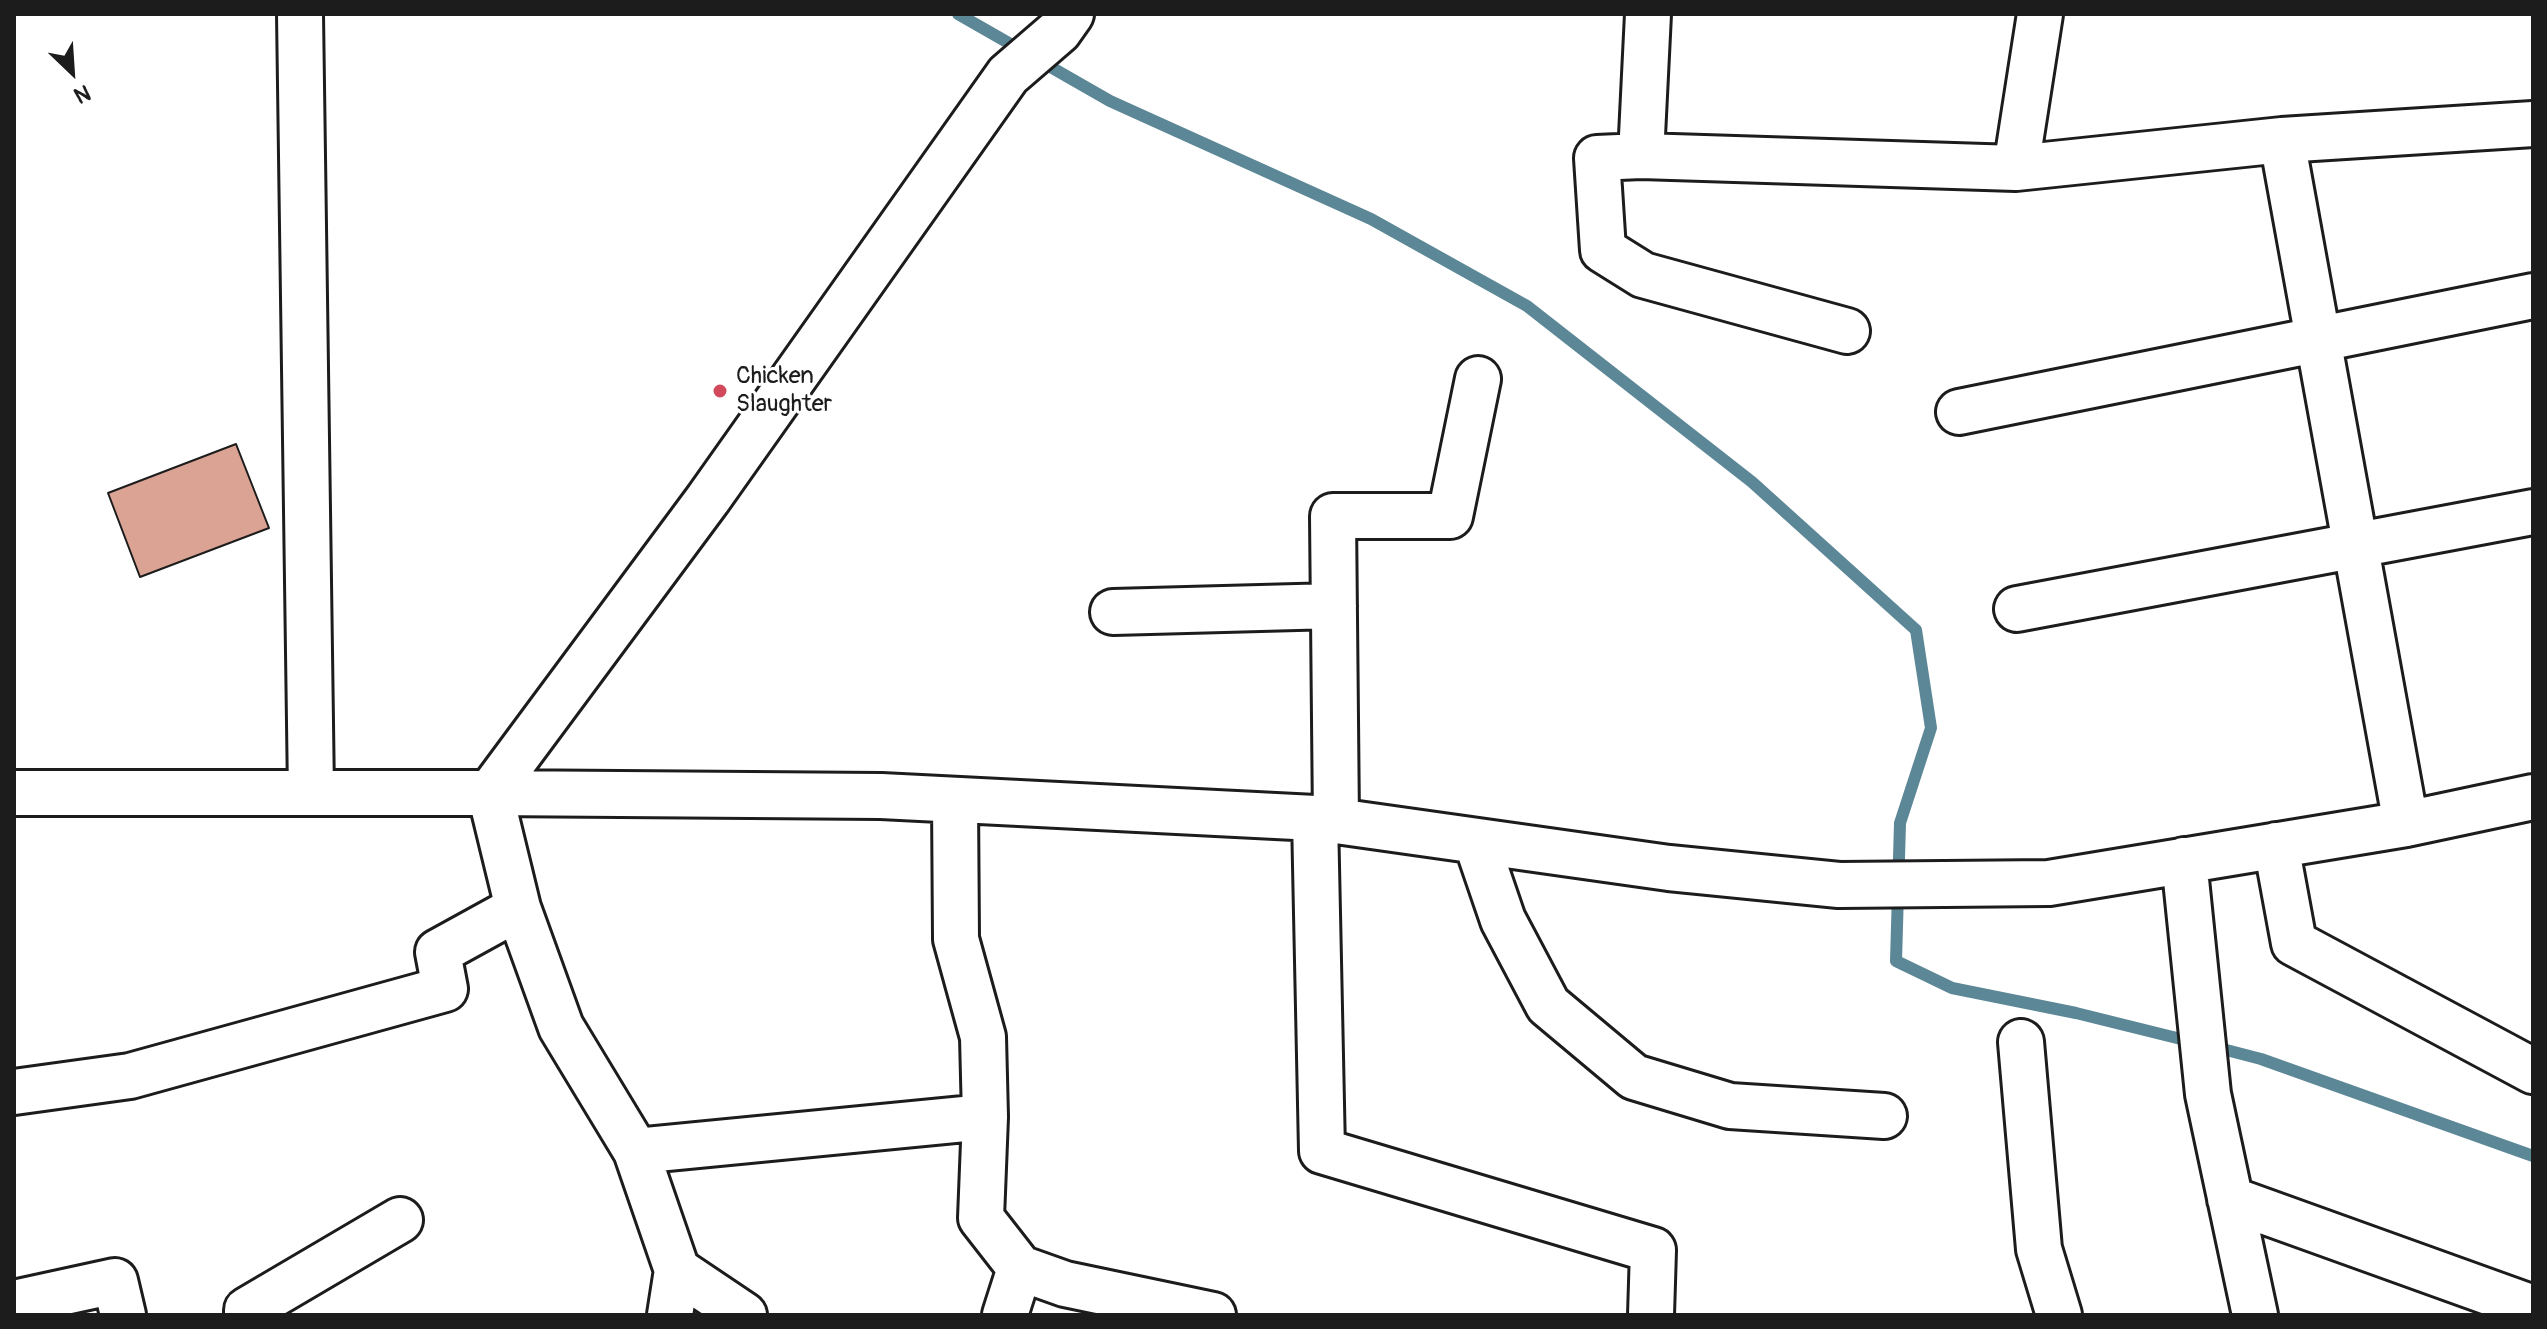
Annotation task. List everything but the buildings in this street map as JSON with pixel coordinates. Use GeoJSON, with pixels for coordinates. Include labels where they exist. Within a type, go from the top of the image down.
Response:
{"type":"FeatureCollection","features":[{"type":"Feature","properties":{"kind":"street"},"geometry":{"type":"LineString","coordinates":[[300,14],[311,793]]}},
{"type":"Feature","properties":{"kind":"street"},"geometry":{"type":"LineString","coordinates":[[1641,156],[1648,14]]}},
{"type":"Feature","properties":{"kind":"street"},"geometry":{"type":"LineString","coordinates":[[2016,168],[2040,14]]}},
{"type":"Feature","properties":{"kind":"street"},"geometry":{"type":"LineString","coordinates":[[490,793],[708,499],[1008,75],[1065,22]]}},
{"type":"Feature","properties":{"kind":"street"},"geometry":{"type":"LineString","coordinates":[[1847,331],[1643,275],[1603,250],[1597,158],[1641,156],[2016,168],[2282,140],[2533,124]]}},
{"type":"Feature","properties":{"kind":"street"},"geometry":{"type":"LineString","coordinates":[[2282,140],[2406,824]]}},
{"type":"Feature","properties":{"kind":"street"},"geometry":{"type":"LineString","coordinates":[[1959,412],[2533,296]]}},
{"type":"Feature","properties":{"kind":"street"},"geometry":{"type":"LineString","coordinates":[[1478,379],[1450,516],[1333,516],[1334,606],[1325,820],[1322,1151],[1653,1250],[1651,1315]]}},
{"type":"Feature","properties":{"kind":"street"},"geometry":{"type":"LineString","coordinates":[[2017,609],[2533,512]]}},
{"type":"Feature","properties":{"kind":"street"},"geometry":{"type":"LineString","coordinates":[[1113,612],[1334,606]]}},
{"type":"Feature","properties":{"kind":"street"},"geometry":{"type":"LineString","coordinates":[[14,793],[881,796],[1325,820],[1669,868],[1839,885],[2049,883],[2406,824],[2533,797]]}},
{"type":"Feature","properties":{"kind":"street"},"geometry":{"type":"LineString","coordinates":[[490,793],[518,908],[561,1027],[636,1151],[677,1270],[670,1315]]}},
{"type":"Feature","properties":{"kind":"street"},"geometry":{"type":"LineString","coordinates":[[955,800],[956,939],[983,1037],[985,1117],[981,1218],[1020,1268],[1065,1284],[1213,1315]]}},
{"type":"Feature","properties":{"kind":"street"},"geometry":{"type":"LineString","coordinates":[[1476,841],[1503,920],[1548,1005],[1634,1077],[1730,1106],[1884,1116]]}},
{"type":"Feature","properties":{"kind":"street"},"geometry":{"type":"LineString","coordinates":[[2276,845],[2294,943],[2533,1071]]}},
{"type":"Feature","properties":{"kind":"street"},"geometry":{"type":"LineString","coordinates":[[2184,860],[2208,1094],[2255,1315]]}},
{"type":"Feature","properties":{"kind":"street"},"geometry":{"type":"LineString","coordinates":[[14,1092],[130,1076],[445,989],[438,952],[518,908]]}},
{"type":"Feature","properties":{"kind":"street"},"geometry":{"type":"LineString","coordinates":[[2021,1042],[2039,1249],[2059,1315]]}},
{"type":"Feature","properties":{"kind":"street"},"geometry":{"type":"LineString","coordinates":[[636,1151],[985,1117]]}},
{"type":"Feature","properties":{"kind":"street"},"geometry":{"type":"LineString","coordinates":[[2230,1199],[2470,1299],[2533,1308]]}},
{"type":"Feature","properties":{"kind":"street"},"geometry":{"type":"LineString","coordinates":[[247,1315],[247,1310],[400,1220]]}},
{"type":"Feature","properties":{"kind":"street"},"geometry":{"type":"LineString","coordinates":[[1005,1315],[1020,1268]]}},
{"type":"Feature","properties":{"kind":"street"},"geometry":{"type":"LineString","coordinates":[[677,1270],[744,1315]]}},
{"type":"Feature","properties":{"kind":"street"},"geometry":{"type":"LineString","coordinates":[[14,1303],[115,1281],[123,1315]]}},
{"type":"Feature","properties":{"kind":"waterway"},"geometry":{"type":"LineString","coordinates":[[958,14],[1110,101],[1371,219],[1527,306],[1752,482],[1916,630],[1931,728],[1900,823],[1896,961],[1952,988],[2076,1013],[2193,1042]]}},
{"type":"Feature","properties":{"kind":"waterway"},"geometry":{"type":"LineString","coordinates":[[2211,1046],[2261,1059],[2533,1156]]}},
{"type":"Feature","properties":{"kind":"place","name":"Chicken Slaughter"},"geometry":{"type":"Point","coordinates":[720,391]}}]}
